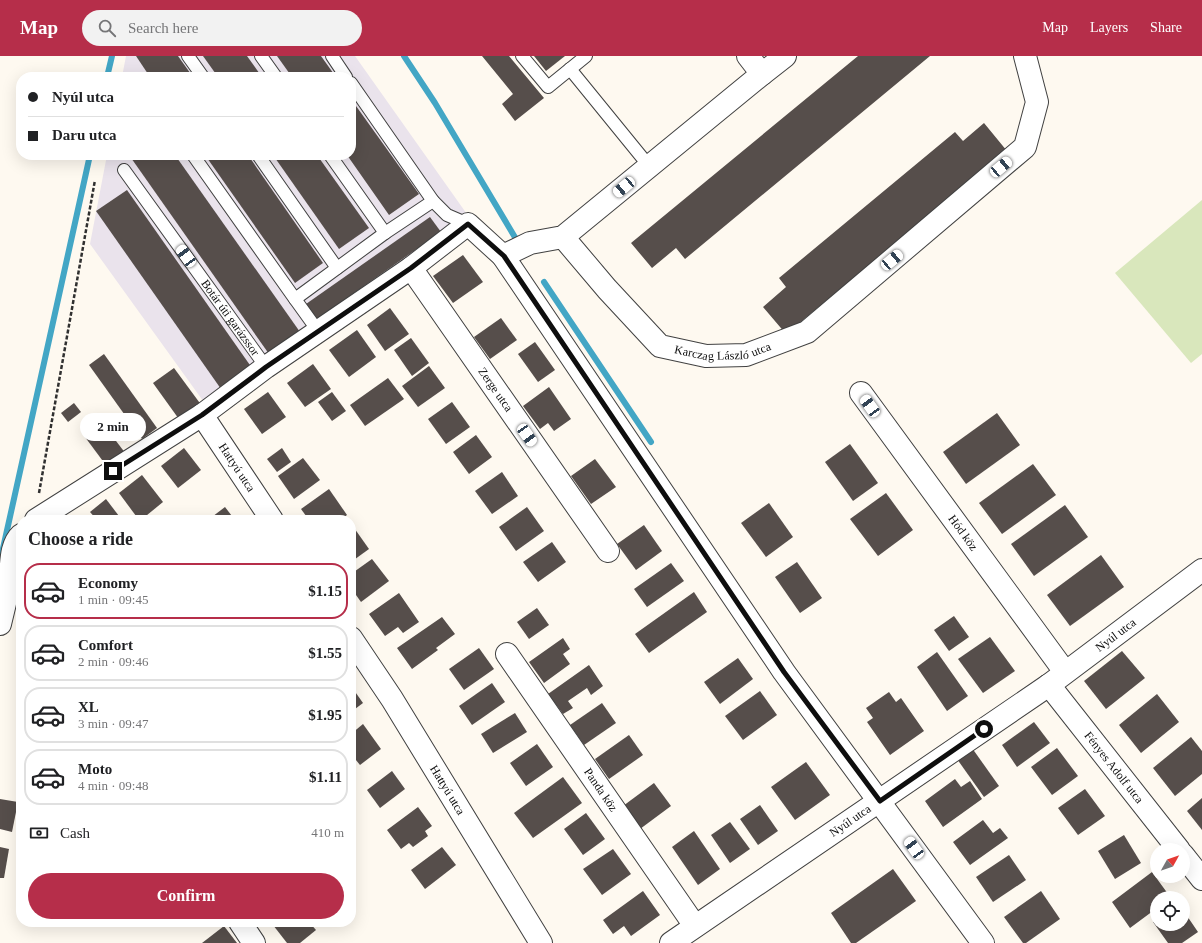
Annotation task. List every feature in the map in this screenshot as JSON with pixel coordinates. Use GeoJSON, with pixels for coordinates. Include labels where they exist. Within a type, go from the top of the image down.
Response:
{"type":"FeatureCollection","features":[{"type":"Feature","properties":{"kind":"street"},"geometry":{"type":"LineString","coordinates":[[748,56],[762,74]]}},
{"type":"Feature","properties":{"kind":"street"},"geometry":{"type":"LineString","coordinates":[[504,256],[530,244],[562,237],[785,56]]}},
{"type":"Feature","properties":{"kind":"street","name":"Karczag László utca"},"geometry":{"type":"LineString","coordinates":[[562,237],[607,289],[660,346],[706,356],[746,355],[807,332],[1025,147],[1037,102],[1025,56]]}},
{"type":"Feature","properties":{"kind":"street"},"geometry":{"type":"LineString","coordinates":[[43,515],[202,415],[266,367],[411,268],[468,224],[504,256],[780,665],[984,943]]}},
{"type":"Feature","properties":{"kind":"street","name":"Zerge utca"},"geometry":{"type":"LineString","coordinates":[[411,268],[608,551]]}},
{"type":"Feature","properties":{"kind":"street","name":"Hód köz"},"geometry":{"type":"LineString","coordinates":[[861,393],[1057,678]]}},
{"type":"Feature","properties":{"kind":"street","name":"Hattyú utca"},"geometry":{"type":"LineString","coordinates":[[202,415],[269,515]]}},
{"type":"Feature","properties":{"kind":"street"},"geometry":{"type":"LineString","coordinates":[[0,624],[15,591],[12,556],[16,544]]}},
{"type":"Feature","properties":{"kind":"street","name":"Nyúl utca"},"geometry":{"type":"LineString","coordinates":[[671,943],[880,801],[1057,678],[1202,570]]}},
{"type":"Feature","properties":{"kind":"street","name":"Hattyú utca"},"geometry":{"type":"LineString","coordinates":[[356,645],[392,699],[541,943]]}},
{"type":"Feature","properties":{"kind":"street","name":"Panda köz"},"geometry":{"type":"LineString","coordinates":[[507,654],[695,926]]}},
{"type":"Feature","properties":{"kind":"street","name":"Fényes Adolf utca"},"geometry":{"type":"LineString","coordinates":[[1057,678],[1174,843]]}},
{"type":"Feature","properties":{"kind":"street"},"geometry":{"type":"LineString","coordinates":[[1190,864],[1202,879]]}},
{"type":"Feature","properties":{"kind":"street"},"geometry":{"type":"LineString","coordinates":[[243,927],[254,943]]}},
{"type":"Feature","properties":{"kind":"lane"},"geometry":{"type":"LineString","coordinates":[[188,56],[199,72]]}},
{"type":"Feature","properties":{"kind":"lane"},"geometry":{"type":"LineString","coordinates":[[261,56],[272,72]]}},
{"type":"Feature","properties":{"kind":"lane"},"geometry":{"type":"LineString","coordinates":[[332,56],[343,72]]}},
{"type":"Feature","properties":{"kind":"lane"},"geometry":{"type":"LineString","coordinates":[[522,56],[548,87],[586,56]]}},
{"type":"Feature","properties":{"kind":"lane"},"geometry":{"type":"LineString","coordinates":[[570,69],[649,166]]}},
{"type":"Feature","properties":{"kind":"lane"},"geometry":{"type":"LineString","coordinates":[[356,91],[433,201],[447,215],[468,224]]}},
{"type":"Feature","properties":{"kind":"lane"},"geometry":{"type":"LineString","coordinates":[[197,160],[318,331]]}},
{"type":"Feature","properties":{"kind":"lane"},"geometry":{"type":"LineString","coordinates":[[261,160],[337,268]]}},
{"type":"Feature","properties":{"kind":"lane"},"geometry":{"type":"LineString","coordinates":[[334,160],[385,233]]}},
{"type":"Feature","properties":{"kind":"lane","name":"Botár úti garázssor"},"geometry":{"type":"LineString","coordinates":[[124,170],[266,367]]}},
{"type":"Feature","properties":{"kind":"lane"},"geometry":{"type":"LineString","coordinates":[[295,299],[385,233],[433,201]]}},
{"type":"Feature","properties":{"kind":"path"},"geometry":{"type":"LineString","coordinates":[[37,515],[36,507],[96,180]]}},
{"type":"Feature","properties":{"kind":"shaded area"},"geometry":{"type":"Polygon","coordinates":[[[126,56],[355,56],[469,217],[206,405],[90,244],[106,160],[356,160],[356,72],[123,72],[126,56]]]}},
{"type":"Feature","properties":{"kind":"green space"},"geometry":{"type":"Polygon","coordinates":[[[1202,200],[1202,354],[1191,363],[1115,273],[1202,200]]]}},
{"type":"Feature","properties":{"kind":"building"},"geometry":{"type":"Polygon","coordinates":[[[136,56],[178,56],[189,72],[147,72],[136,56]]]}},
{"type":"Feature","properties":{"kind":"building"},"geometry":{"type":"Polygon","coordinates":[[[203,56],[247,56],[258,72],[214,72],[203,56]]]}},
{"type":"Feature","properties":{"kind":"building"},"geometry":{"type":"Polygon","coordinates":[[[277,56],[321,56],[332,72],[288,72],[277,56]]]}},
{"type":"Feature","properties":{"kind":"building"},"geometry":{"type":"Polygon","coordinates":[[[482,56],[509,56],[544,98],[515,121],[502,104],[513,94],[482,56]]]}},
{"type":"Feature","properties":{"kind":"building"},"geometry":{"type":"Polygon","coordinates":[[[534,56],[565,56],[546,71],[534,56]]]}},
{"type":"Feature","properties":{"kind":"building"},"geometry":{"type":"Polygon","coordinates":[[[858,56],[930,56],[685,259],[676,248],[652,268],[631,243],[858,56]]]}},
{"type":"Feature","properties":{"kind":"building"},"geometry":{"type":"Polygon","coordinates":[[[356,106],[419,194],[389,215],[350,160],[356,160],[356,106]]]}},
{"type":"Feature","properties":{"kind":"building"},"geometry":{"type":"Polygon","coordinates":[[[984,123],[1007,151],[786,334],[763,307],[786,287],[779,278],[955,132],[963,141],[984,123]]]}},
{"type":"Feature","properties":{"kind":"building"},"geometry":{"type":"Polygon","coordinates":[[[133,160],[179,160],[300,332],[269,354],[133,160]]]}},
{"type":"Feature","properties":{"kind":"building"},"geometry":{"type":"Polygon","coordinates":[[[209,160],[251,160],[323,263],[295,283],[209,160]]]}},
{"type":"Feature","properties":{"kind":"building"},"geometry":{"type":"Polygon","coordinates":[[[277,160],[321,160],[369,228],[339,249],[277,160]]]}},
{"type":"Feature","properties":{"kind":"building"},"geometry":{"type":"Polygon","coordinates":[[[127,190],[252,368],[221,389],[96,211],[127,190]]]}},
{"type":"Feature","properties":{"kind":"building"},"geometry":{"type":"Polygon","coordinates":[[[430,217],[441,232],[317,319],[306,304],[430,217]]]}},
{"type":"Feature","properties":{"kind":"building"},"geometry":{"type":"Polygon","coordinates":[[[463,255],[483,282],[453,303],[433,276],[463,255]]]}},
{"type":"Feature","properties":{"kind":"building"},"geometry":{"type":"Polygon","coordinates":[[[390,308],[409,334],[385,351],[367,325],[390,308]]]}},
{"type":"Feature","properties":{"kind":"building"},"geometry":{"type":"Polygon","coordinates":[[[501,318],[517,340],[490,359],[474,337],[501,318]]]}},
{"type":"Feature","properties":{"kind":"building"},"geometry":{"type":"Polygon","coordinates":[[[357,330],[376,357],[349,377],[329,350],[357,330]]]}},
{"type":"Feature","properties":{"kind":"building"},"geometry":{"type":"Polygon","coordinates":[[[411,338],[429,363],[412,376],[394,350],[411,338]]]}},
{"type":"Feature","properties":{"kind":"building"},"geometry":{"type":"Polygon","coordinates":[[[535,342],[555,370],[538,382],[518,354],[535,342]]]}},
{"type":"Feature","properties":{"kind":"building"},"geometry":{"type":"Polygon","coordinates":[[[104,354],[157,428],[142,439],[89,365],[104,354]]]}},
{"type":"Feature","properties":{"kind":"building"},"geometry":{"type":"Polygon","coordinates":[[[313,364],[331,389],[305,407],[287,383],[313,364]]]}},
{"type":"Feature","properties":{"kind":"building"},"geometry":{"type":"Polygon","coordinates":[[[429,366],[445,388],[418,407],[402,386],[429,366]]]}},
{"type":"Feature","properties":{"kind":"building"},"geometry":{"type":"Polygon","coordinates":[[[174,368],[202,406],[181,422],[153,383],[174,368]]]}},
{"type":"Feature","properties":{"kind":"building"},"geometry":{"type":"Polygon","coordinates":[[[388,378],[404,399],[365,426],[350,405],[388,378]]]}},
{"type":"Feature","properties":{"kind":"building"},"geometry":{"type":"Polygon","coordinates":[[[549,387],[571,419],[554,431],[548,423],[540,429],[523,406],[549,387]]]}},
{"type":"Feature","properties":{"kind":"building"},"geometry":{"type":"Polygon","coordinates":[[[268,392],[286,417],[262,434],[244,409],[268,392]]]}},
{"type":"Feature","properties":{"kind":"building"},"geometry":{"type":"Polygon","coordinates":[[[332,392],[346,411],[332,421],[318,402],[332,392]]]}},
{"type":"Feature","properties":{"kind":"building"},"geometry":{"type":"Polygon","coordinates":[[[452,402],[470,427],[446,444],[428,419],[452,402]]]}},
{"type":"Feature","properties":{"kind":"building"},"geometry":{"type":"Polygon","coordinates":[[[74,403],[81,412],[68,422],[61,413],[74,403]]]}},
{"type":"Feature","properties":{"kind":"building"},"geometry":{"type":"Polygon","coordinates":[[[997,413],[1020,445],[966,484],[943,452],[997,413]]]}},
{"type":"Feature","properties":{"kind":"building"},"geometry":{"type":"Polygon","coordinates":[[[103,424],[126,454],[108,468],[85,437],[103,424]]]}},
{"type":"Feature","properties":{"kind":"building"},"geometry":{"type":"Polygon","coordinates":[[[476,435],[492,457],[469,474],[453,452],[476,435]]]}},
{"type":"Feature","properties":{"kind":"building"},"geometry":{"type":"Polygon","coordinates":[[[850,444],[878,483],[853,501],[825,462],[850,444]]]}},
{"type":"Feature","properties":{"kind":"building"},"geometry":{"type":"Polygon","coordinates":[[[184,448],[201,470],[178,488],[161,466],[184,448]]]}},
{"type":"Feature","properties":{"kind":"building"},"geometry":{"type":"Polygon","coordinates":[[[282,448],[291,462],[277,472],[267,459],[282,448]]]}},
{"type":"Feature","properties":{"kind":"building"},"geometry":{"type":"Polygon","coordinates":[[[303,458],[320,480],[294,499],[278,476],[303,458]]]}},
{"type":"Feature","properties":{"kind":"building"},"geometry":{"type":"Polygon","coordinates":[[[595,459],[616,487],[591,504],[571,476],[595,459]]]}},
{"type":"Feature","properties":{"kind":"building"},"geometry":{"type":"Polygon","coordinates":[[[1033,464],[1056,495],[1002,534],[979,503],[1033,464]]]}},
{"type":"Feature","properties":{"kind":"building"},"geometry":{"type":"Polygon","coordinates":[[[502,472],[518,496],[492,514],[475,491],[502,472]]]}},
{"type":"Feature","properties":{"kind":"building"},"geometry":{"type":"Polygon","coordinates":[[[142,475],[163,502],[147,515],[135,515],[119,493],[142,475]]]}},
{"type":"Feature","properties":{"kind":"building"},"geometry":{"type":"Polygon","coordinates":[[[329,489],[347,515],[305,515],[301,509],[329,489]]]}},
{"type":"Feature","properties":{"kind":"building"},"geometry":{"type":"Polygon","coordinates":[[[886,493],[913,530],[878,556],[850,519],[886,493]]]}},
{"type":"Feature","properties":{"kind":"building"},"geometry":{"type":"Polygon","coordinates":[[[106,499],[118,515],[93,515],[90,512],[106,499]]]}},
{"type":"Feature","properties":{"kind":"building"},"geometry":{"type":"Polygon","coordinates":[[[769,503],[793,537],[766,557],[741,523],[769,503]]]}},
{"type":"Feature","properties":{"kind":"building"},"geometry":{"type":"Polygon","coordinates":[[[1065,505],[1088,537],[1034,576],[1011,544],[1065,505]]]}},
{"type":"Feature","properties":{"kind":"building"},"geometry":{"type":"Polygon","coordinates":[[[225,507],[231,515],[215,515],[225,507]]]}},
{"type":"Feature","properties":{"kind":"building"},"geometry":{"type":"Polygon","coordinates":[[[527,507],[544,531],[516,551],[499,527],[527,507]]]}},
{"type":"Feature","properties":{"kind":"building"},"geometry":{"type":"Polygon","coordinates":[[[644,525],[662,551],[636,570],[617,544],[644,525]]]}},
{"type":"Feature","properties":{"kind":"building"},"geometry":{"type":"Polygon","coordinates":[[[356,531],[369,549],[356,558],[356,531]]]}},
{"type":"Feature","properties":{"kind":"building"},"geometry":{"type":"Polygon","coordinates":[[[552,542],[566,562],[538,582],[523,562],[552,542]]]}},
{"type":"Feature","properties":{"kind":"building"},"geometry":{"type":"Polygon","coordinates":[[[1101,555],[1124,587],[1070,626],[1047,595],[1101,555]]]}},
{"type":"Feature","properties":{"kind":"building"},"geometry":{"type":"Polygon","coordinates":[[[372,559],[389,581],[361,602],[356,595],[356,570],[372,559]]]}},
{"type":"Feature","properties":{"kind":"building"},"geometry":{"type":"Polygon","coordinates":[[[797,562],[822,598],[800,613],[775,577],[797,562]]]}},
{"type":"Feature","properties":{"kind":"building"},"geometry":{"type":"Polygon","coordinates":[[[671,563],[684,581],[647,607],[634,589],[671,563]]]}},
{"type":"Feature","properties":{"kind":"building"},"geometry":{"type":"Polygon","coordinates":[[[694,592],[707,612],[649,653],[635,634],[694,592]]]}},
{"type":"Feature","properties":{"kind":"building"},"geometry":{"type":"Polygon","coordinates":[[[399,593],[419,622],[403,633],[398,627],[385,636],[369,614],[399,593]]]}},
{"type":"Feature","properties":{"kind":"building"},"geometry":{"type":"Polygon","coordinates":[[[537,608],[549,625],[529,639],[517,622],[537,608]]]}},
{"type":"Feature","properties":{"kind":"building"},"geometry":{"type":"Polygon","coordinates":[[[954,616],[969,637],[949,651],[934,630],[954,616]]]}},
{"type":"Feature","properties":{"kind":"building"},"geometry":{"type":"Polygon","coordinates":[[[442,617],[455,634],[436,648],[438,650],[412,669],[397,648],[442,617]]]}},
{"type":"Feature","properties":{"kind":"building"},"geometry":{"type":"Polygon","coordinates":[[[990,637],[1015,671],[983,693],[958,659],[990,637]]]}},
{"type":"Feature","properties":{"kind":"building"},"geometry":{"type":"Polygon","coordinates":[[[563,638],[570,649],[563,654],[570,664],[544,683],[529,662],[563,638]]]}},
{"type":"Feature","properties":{"kind":"building"},"geometry":{"type":"Polygon","coordinates":[[[479,648],[494,669],[464,690],[449,669],[479,648]]]}},
{"type":"Feature","properties":{"kind":"building"},"geometry":{"type":"Polygon","coordinates":[[[1122,651],[1145,678],[1106,709],[1084,681],[1122,651]]]}},
{"type":"Feature","properties":{"kind":"building"},"geometry":{"type":"Polygon","coordinates":[[[937,652],[968,696],[947,711],[917,667],[937,652]]]}},
{"type":"Feature","properties":{"kind":"building"},"geometry":{"type":"Polygon","coordinates":[[[738,658],[753,679],[720,704],[704,682],[738,658]]]}},
{"type":"Feature","properties":{"kind":"building"},"geometry":{"type":"Polygon","coordinates":[[[589,665],[603,686],[591,695],[587,688],[568,701],[573,708],[563,714],[548,694],[589,665]]]}},
{"type":"Feature","properties":{"kind":"building"},"geometry":{"type":"Polygon","coordinates":[[[492,683],[505,702],[472,725],[459,706],[492,683]]]}},
{"type":"Feature","properties":{"kind":"building"},"geometry":{"type":"Polygon","coordinates":[[[760,691],[777,715],[743,740],[725,716],[760,691]]]}},
{"type":"Feature","properties":{"kind":"building"},"geometry":{"type":"Polygon","coordinates":[[[889,692],[896,702],[901,698],[924,731],[890,755],[867,722],[873,718],[866,708],[889,692]]]}},
{"type":"Feature","properties":{"kind":"building"},"geometry":{"type":"Polygon","coordinates":[[[356,693],[363,703],[356,708],[356,693]]]}},
{"type":"Feature","properties":{"kind":"building"},"geometry":{"type":"Polygon","coordinates":[[[1157,694],[1179,722],[1141,753],[1119,725],[1157,694]]]}},
{"type":"Feature","properties":{"kind":"building"},"geometry":{"type":"Polygon","coordinates":[[[602,703],[616,723],[584,745],[570,725],[602,703]]]}},
{"type":"Feature","properties":{"kind":"building"},"geometry":{"type":"Polygon","coordinates":[[[515,713],[527,732],[493,753],[481,734],[515,713]]]}},
{"type":"Feature","properties":{"kind":"building"},"geometry":{"type":"Polygon","coordinates":[[[1034,722],[1050,743],[1017,767],[1002,745],[1034,722]]]}},
{"type":"Feature","properties":{"kind":"building"},"geometry":{"type":"Polygon","coordinates":[[[363,724],[381,749],[360,765],[356,760],[356,730],[363,724]]]}},
{"type":"Feature","properties":{"kind":"building"},"geometry":{"type":"Polygon","coordinates":[[[629,735],[643,755],[609,779],[595,759],[629,735]]]}},
{"type":"Feature","properties":{"kind":"building"},"geometry":{"type":"Polygon","coordinates":[[[1191,737],[1202,751],[1202,774],[1175,796],[1153,768],[1191,737]]]}},
{"type":"Feature","properties":{"kind":"building"},"geometry":{"type":"Polygon","coordinates":[[[537,744],[553,767],[526,786],[510,763],[537,744]]]}},
{"type":"Feature","properties":{"kind":"building"},"geometry":{"type":"Polygon","coordinates":[[[972,748],[999,786],[984,797],[957,759],[972,748]]]}},
{"type":"Feature","properties":{"kind":"building"},"geometry":{"type":"Polygon","coordinates":[[[1057,748],[1078,776],[1052,795],[1031,767],[1057,748]]]}},
{"type":"Feature","properties":{"kind":"building"},"geometry":{"type":"Polygon","coordinates":[[[806,762],[830,795],[795,820],[771,787],[806,762]]]}},
{"type":"Feature","properties":{"kind":"building"},"geometry":{"type":"Polygon","coordinates":[[[392,771],[405,789],[380,808],[367,790],[392,771]]]}},
{"type":"Feature","properties":{"kind":"building"},"geometry":{"type":"Polygon","coordinates":[[[563,777],[582,803],[533,838],[514,813],[563,777]]]}},
{"type":"Feature","properties":{"kind":"building"},"geometry":{"type":"Polygon","coordinates":[[[955,779],[961,787],[970,781],[982,799],[943,827],[925,801],[955,779]]]}},
{"type":"Feature","properties":{"kind":"building"},"geometry":{"type":"Polygon","coordinates":[[[654,783],[671,806],[640,829],[623,806],[654,783]]]}},
{"type":"Feature","properties":{"kind":"building"},"geometry":{"type":"Polygon","coordinates":[[[1085,789],[1105,816],[1078,835],[1058,808],[1085,789]]]}},
{"type":"Feature","properties":{"kind":"building"},"geometry":{"type":"Polygon","coordinates":[[[1202,798],[1202,830],[1187,811],[1202,798]]]}},
{"type":"Feature","properties":{"kind":"building"},"geometry":{"type":"Polygon","coordinates":[[[0,799],[16,802],[16,812],[12,832],[0,829],[0,799]]]}},
{"type":"Feature","properties":{"kind":"building"},"geometry":{"type":"Polygon","coordinates":[[[760,805],[778,831],[758,845],[740,819],[760,805]]]}},
{"type":"Feature","properties":{"kind":"building"},"geometry":{"type":"Polygon","coordinates":[[[418,807],[432,826],[425,831],[428,836],[413,847],[409,843],[401,849],[387,830],[418,807]]]}},
{"type":"Feature","properties":{"kind":"building"},"geometry":{"type":"Polygon","coordinates":[[[586,813],[605,839],[583,855],[564,829],[586,813]]]}},
{"type":"Feature","properties":{"kind":"building"},"geometry":{"type":"Polygon","coordinates":[[[983,820],[993,833],[1000,828],[1008,838],[970,865],[953,842],[983,820]]]}},
{"type":"Feature","properties":{"kind":"building"},"geometry":{"type":"Polygon","coordinates":[[[730,822],[750,849],[730,863],[711,835],[730,822]]]}},
{"type":"Feature","properties":{"kind":"building"},"geometry":{"type":"Polygon","coordinates":[[[694,831],[720,869],[698,885],[672,847],[694,831]]]}},
{"type":"Feature","properties":{"kind":"building"},"geometry":{"type":"Polygon","coordinates":[[[1124,835],[1141,863],[1115,879],[1098,851],[1124,835]]]}},
{"type":"Feature","properties":{"kind":"building"},"geometry":{"type":"Polygon","coordinates":[[[0,847],[9,849],[4,878],[0,878],[0,847]]]}},
{"type":"Feature","properties":{"kind":"building"},"geometry":{"type":"Polygon","coordinates":[[[442,847],[456,865],[425,889],[411,870],[442,847]]]}},
{"type":"Feature","properties":{"kind":"building"},"geometry":{"type":"Polygon","coordinates":[[[613,849],[631,874],[602,895],[583,869],[613,849]]]}},
{"type":"Feature","properties":{"kind":"building"},"geometry":{"type":"Polygon","coordinates":[[[1009,855],[1026,880],[993,902],[976,877],[1009,855]]]}},
{"type":"Feature","properties":{"kind":"building"},"geometry":{"type":"Polygon","coordinates":[[[893,869],[916,901],[856,943],[851,943],[831,913],[893,869]]]}},
{"type":"Feature","properties":{"kind":"building"},"geometry":{"type":"Polygon","coordinates":[[[1150,874],[1150,883],[1160,883],[1166,891],[1150,891],[1150,913],[1130,928],[1112,902],[1150,874]]]}},
{"type":"Feature","properties":{"kind":"building"},"geometry":{"type":"Polygon","coordinates":[[[643,891],[660,915],[631,936],[624,926],[613,934],[603,920],[643,891]]]}},
{"type":"Feature","properties":{"kind":"building"},"geometry":{"type":"Polygon","coordinates":[[[1041,891],[1060,919],[1026,943],[1023,943],[1004,917],[1041,891]]]}},
{"type":"Feature","properties":{"kind":"building"},"geometry":{"type":"Polygon","coordinates":[[[1190,920],[1198,932],[1182,943],[1168,943],[1159,931],[1190,931],[1190,920]]]}},
{"type":"Feature","properties":{"kind":"building"},"geometry":{"type":"Polygon","coordinates":[[[225,927],[237,943],[202,943],[225,927]]]}},
{"type":"Feature","properties":{"kind":"building"},"geometry":{"type":"Polygon","coordinates":[[[275,927],[313,927],[316,930],[300,943],[287,943],[275,927]]]}},
{"type":"Feature","properties":{"kind":"waterway"},"geometry":{"type":"LineString","coordinates":[[108,72],[112,56]]}},
{"type":"Feature","properties":{"kind":"waterway"},"geometry":{"type":"LineString","coordinates":[[404,56],[435,103],[519,244]]}},
{"type":"Feature","properties":{"kind":"waterway"},"geometry":{"type":"LineString","coordinates":[[0,562],[89,160]]}},
{"type":"Feature","properties":{"kind":"waterway"},"geometry":{"type":"LineString","coordinates":[[544,282],[651,442]]}},
{"type":"Feature","properties":{"kind":"route"},"geometry":{"type":"LineString","coordinates":[[113,471],[202,415],[266,367],[411,268],[468,224],[504,256],[784,672],[880,801],[984,729]]}}]}
